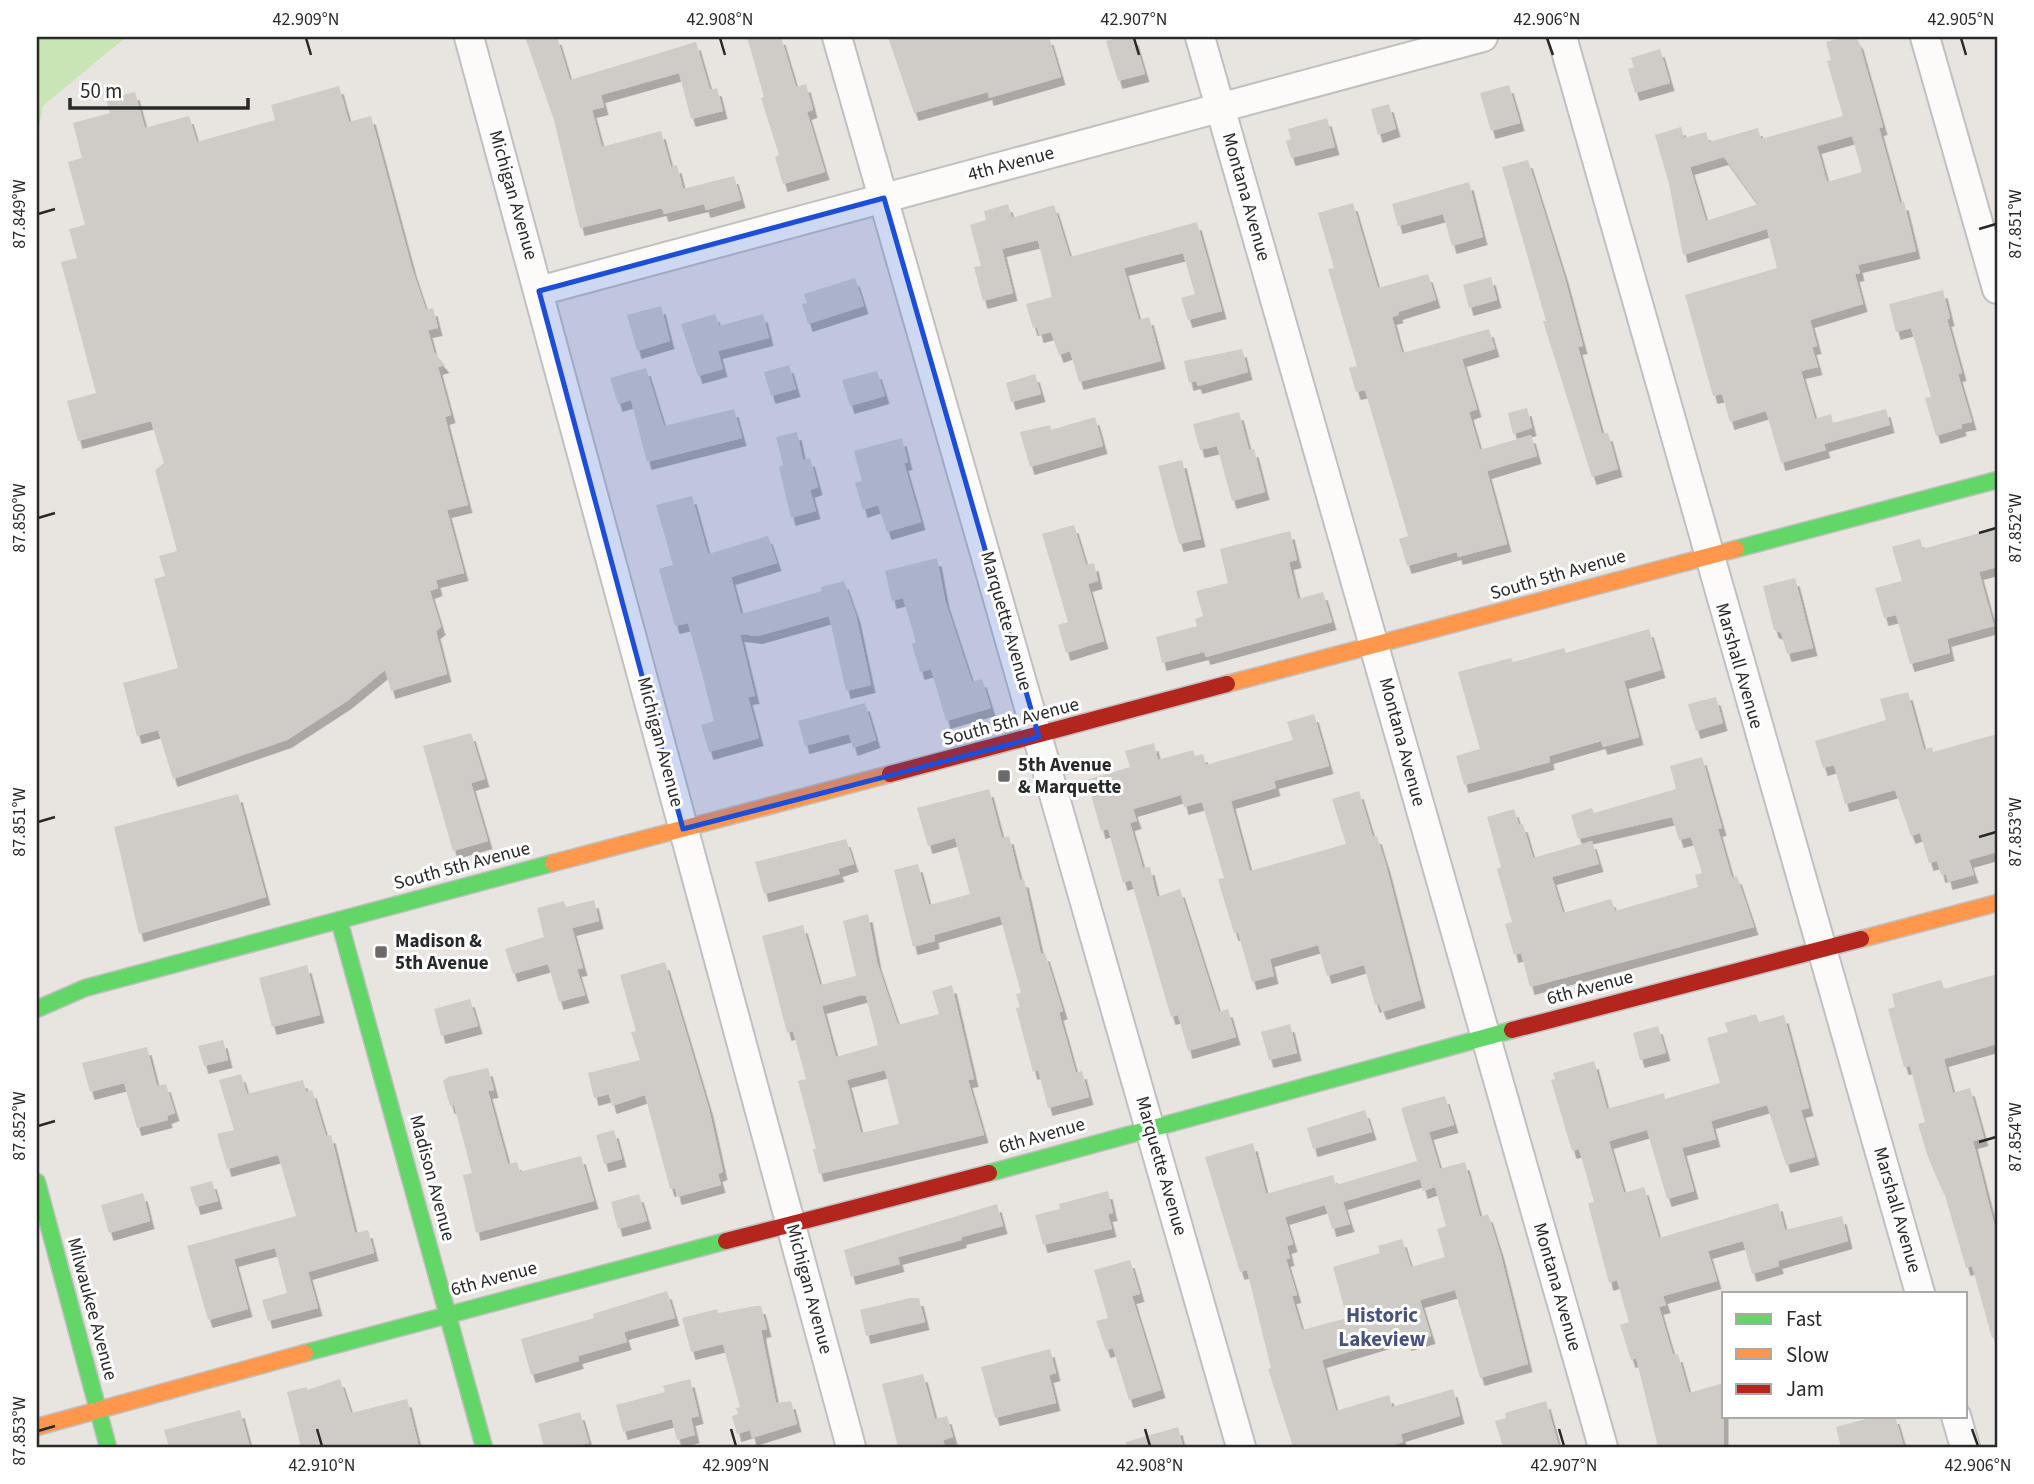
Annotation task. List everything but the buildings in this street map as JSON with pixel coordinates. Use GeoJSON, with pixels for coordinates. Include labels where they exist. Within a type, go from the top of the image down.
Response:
{"type":"FeatureCollection","features":[{"type":"Feature","properties":{"kind":"street","name":"Michigan Avenue"},"geometry":{"type":"LineString","coordinates":[[469,37],[851,1447]]}},
{"type":"Feature","properties":{"kind":"street","name":"Marquette Avenue"},"geometry":{"type":"LineString","coordinates":[[837,37],[1241,1447]]}},
{"type":"Feature","properties":{"kind":"street","name":"Montana Avenue"},"geometry":{"type":"LineString","coordinates":[[1200,37],[1603,1447]]}},
{"type":"Feature","properties":{"kind":"street","name":"4th Avenue"},"geometry":{"type":"LineString","coordinates":[[539,291],[1483,37]]}},
{"type":"Feature","properties":{"kind":"street","name":"Marshall Avenue"},"geometry":{"type":"LineString","coordinates":[[1562,37],[1920,1292]]}},
{"type":"Feature","properties":{"kind":"street"},"geometry":{"type":"LineString","coordinates":[[1925,37],[1997,289]]}},
{"type":"Feature","properties":{"kind":"street","name":"South 5th Avenue"},"geometry":{"type":"LineString","coordinates":[[37,1009],[85,988],[1039,737],[1708,555],[1997,480]]}},
{"type":"Feature","properties":{"kind":"street","name":"6th Avenue"},"geometry":{"type":"LineString","coordinates":[[37,1427],[447,1312],[791,1224],[1997,903]]}},
{"type":"Feature","properties":{"kind":"street","name":"Madison Avenue"},"geometry":{"type":"LineString","coordinates":[[339,920],[484,1447]]}},
{"type":"Feature","properties":{"kind":"street","name":"Milwaukee Avenue"},"geometry":{"type":"LineString","coordinates":[[37,1182],[108,1447]]}},
{"type":"Feature","properties":{"kind":"street"},"geometry":{"type":"LineString","coordinates":[[1957,1418],[1965,1447]]}},
{"type":"Feature","properties":{"kind":"highlighted area"},"geometry":{"type":"Polygon","coordinates":[[[884,198],[1039,737],[683,829],[539,291],[884,198]]]}},
{"type":"Feature","properties":{"kind":"green space"},"geometry":{"type":"Polygon","coordinates":[[[37,37],[126,37],[43,106],[37,138],[37,37]]]}},
{"type":"Feature","properties":{"kind":"traffic: fast"},"geometry":{"type":"LineString","coordinates":[[1736,549],[1997,480]]}},
{"type":"Feature","properties":{"kind":"traffic: fast"},"geometry":{"type":"LineString","coordinates":[[37,1009],[85,988],[553,863]]}},
{"type":"Feature","properties":{"kind":"traffic: fast"},"geometry":{"type":"LineString","coordinates":[[339,920],[484,1447]]}},
{"type":"Feature","properties":{"kind":"traffic: fast"},"geometry":{"type":"LineString","coordinates":[[989,1173],[1512,1030]]}},
{"type":"Feature","properties":{"kind":"traffic: fast"},"geometry":{"type":"LineString","coordinates":[[37,1182],[108,1447]]}},
{"type":"Feature","properties":{"kind":"traffic: fast"},"geometry":{"type":"LineString","coordinates":[[305,1353],[726,1241]]}},
{"type":"Feature","properties":{"kind":"traffic: slow"},"geometry":{"type":"LineString","coordinates":[[1227,684],[1736,549]]}},
{"type":"Feature","properties":{"kind":"traffic: slow"},"geometry":{"type":"LineString","coordinates":[[553,863],[890,774]]}},
{"type":"Feature","properties":{"kind":"traffic: slow"},"geometry":{"type":"LineString","coordinates":[[1861,939],[1997,903]]}},
{"type":"Feature","properties":{"kind":"traffic: slow"},"geometry":{"type":"LineString","coordinates":[[37,1427],[305,1353]]}},
{"type":"Feature","properties":{"kind":"traffic: jam"},"geometry":{"type":"LineString","coordinates":[[890,774],[1227,684]]}},
{"type":"Feature","properties":{"kind":"traffic: jam"},"geometry":{"type":"LineString","coordinates":[[1512,1030],[1861,939]]}},
{"type":"Feature","properties":{"kind":"traffic: jam"},"geometry":{"type":"LineString","coordinates":[[726,1241],[989,1173]]}},
{"type":"Feature","properties":{"kind":"place","name":"5th Avenue & Marquette"},"geometry":{"type":"Point","coordinates":[1004,776]}},
{"type":"Feature","properties":{"kind":"place","name":"Madison & 5th Avenue"},"geometry":{"type":"Point","coordinates":[381,952]}},
{"type":"Feature","properties":{"kind":"district","name":"Historic Lakeview"},"geometry":{"type":"Point","coordinates":[1382,1327]}}]}
